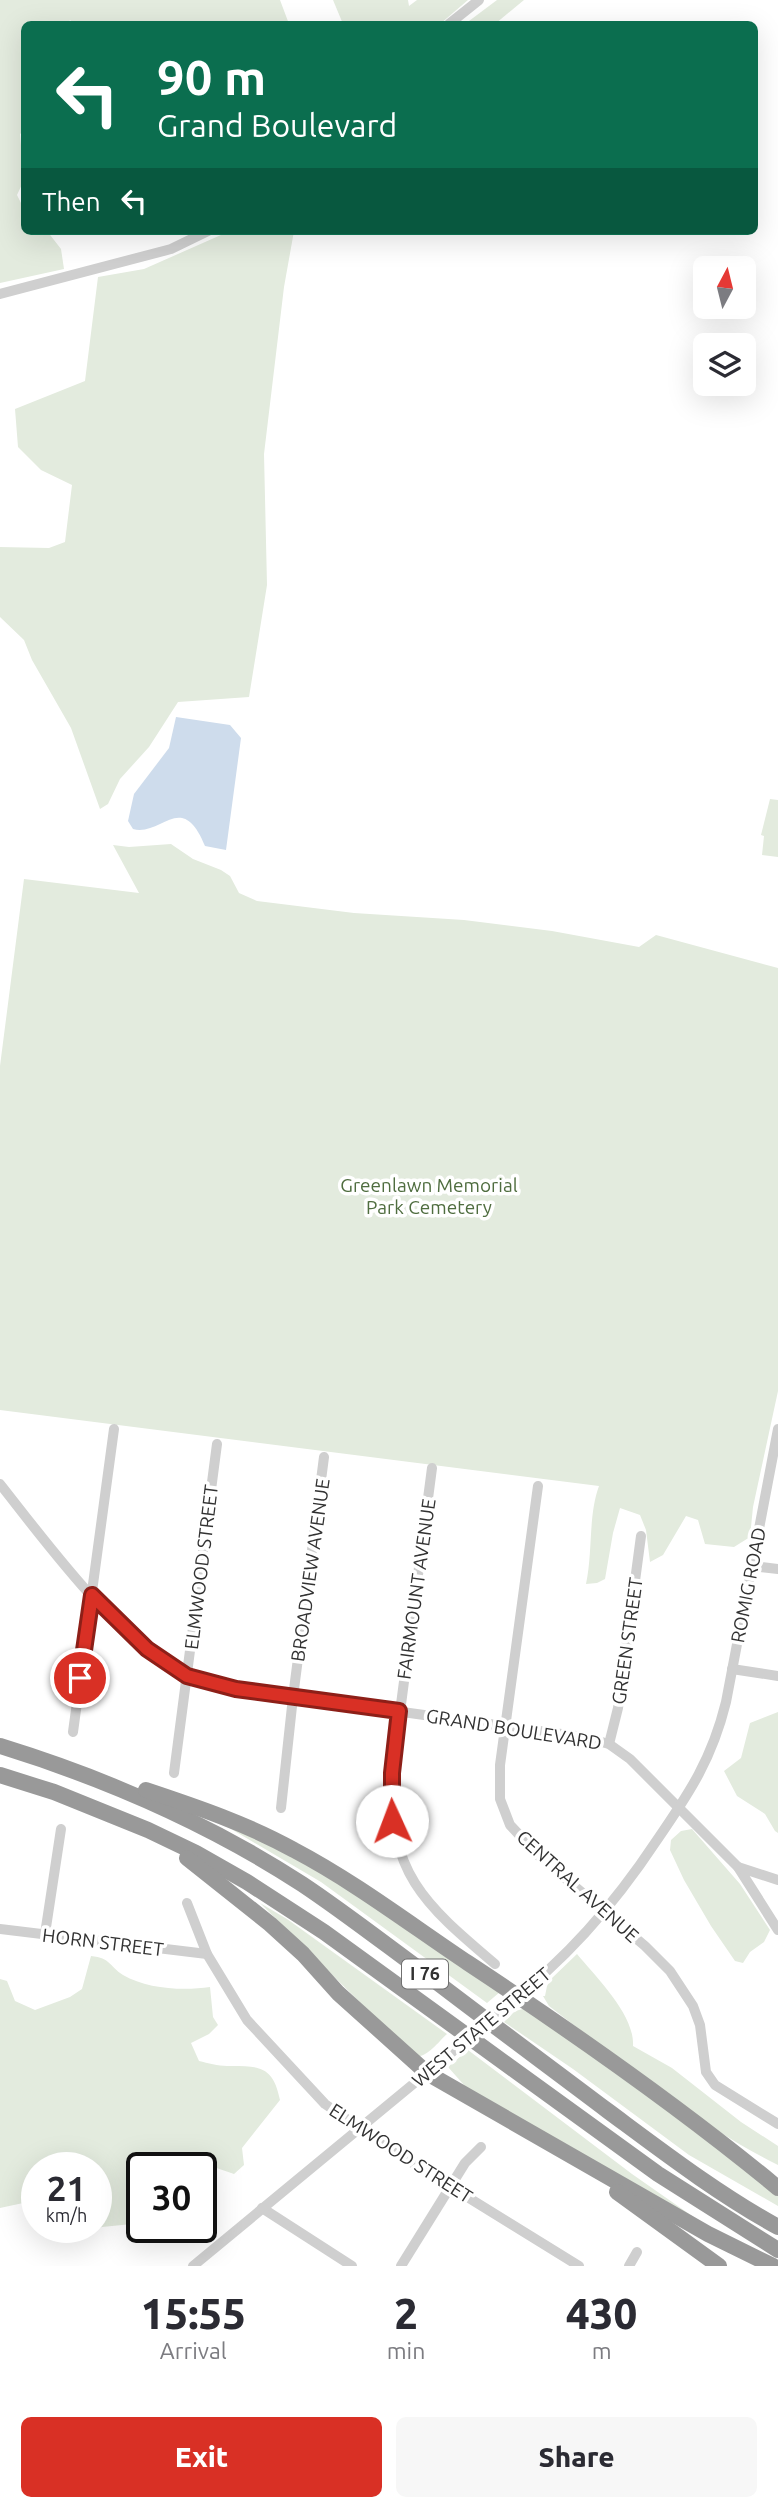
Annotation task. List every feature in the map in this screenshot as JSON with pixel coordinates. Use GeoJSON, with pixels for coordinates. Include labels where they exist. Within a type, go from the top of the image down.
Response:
{"type":"FeatureCollection","features":[{"type":"Feature","properties":{"kind":"highway","name":"I 76"},"geometry":{"type":"LineString","coordinates":[[0,1746],[50,1762],[171,1811],[238,1846],[302,1885],[355,1921],[631,2128],[722,2192],[778,2227]]}},
{"type":"Feature","properties":{"kind":"highway"},"geometry":{"type":"LineString","coordinates":[[50,1762],[184,1802],[272,1839],[312,1860],[519,1996],[721,2141],[778,2188]]}},
{"type":"Feature","properties":{"kind":"highway","name":"I 76"},"geometry":{"type":"LineString","coordinates":[[0,1774],[148,1830],[196,1853],[269,1896],[324,1932],[658,2174],[778,2250]]}},
{"type":"Feature","properties":{"kind":"highway"},"geometry":{"type":"LineString","coordinates":[[148,1830],[207,1872],[270,1924],[303,1954],[338,1993],[427,2073],[708,2234],[773,2266]]}},
{"type":"Feature","properties":{"kind":"highway"},"geometry":{"type":"LineString","coordinates":[[510,2122],[616,2191],[719,2266]]}},
{"type":"Feature","properties":{"kind":"highway"},"geometry":{"type":"LineString","coordinates":[[721,2141],[778,2172]]}},
{"type":"Feature","properties":{"kind":"street"},"geometry":{"type":"LineString","coordinates":[[453,21],[480,0]]}},
{"type":"Feature","properties":{"kind":"street"},"geometry":{"type":"LineString","coordinates":[[0,294],[171,249],[200,235]]}},
{"type":"Feature","properties":{"kind":"street"},"geometry":{"type":"LineString","coordinates":[[73,1732],[114,1429]]}},
{"type":"Feature","properties":{"kind":"street","name":"ROMIG ROAD"},"geometry":{"type":"LineString","coordinates":[[715,1741],[732,1669],[778,1429]]}},
{"type":"Feature","properties":{"kind":"street","name":"ELMWOOD STREET"},"geometry":{"type":"LineString","coordinates":[[174,1773],[217,1444]]}},
{"type":"Feature","properties":{"kind":"street","name":"BROADVIEW AVENUE"},"geometry":{"type":"LineString","coordinates":[[281,1808],[324,1457]]}},
{"type":"Feature","properties":{"kind":"street","name":"FAIRMOUNT AVENUE"},"geometry":{"type":"LineString","coordinates":[[432,1468],[399,1711],[391,1802],[392,1821],[401,1857],[413,1883],[425,1899],[495,1964]]}},
{"type":"Feature","properties":{"kind":"street","name":"GRAND BOULEVARD"},"geometry":{"type":"LineString","coordinates":[[0,1484],[55,1554],[92,1595],[147,1649],[187,1676],[225,1687],[583,1737],[609,1744],[630,1759],[738,1867],[778,1930]]}},
{"type":"Feature","properties":{"kind":"street","name":"CENTRAL AVENUE"},"geometry":{"type":"LineString","coordinates":[[538,1486],[499,1784],[504,1815],[518,1835],[539,1856],[670,1970],[693,2006],[700,2025],[706,2072],[715,2085],[778,2124]]}},
{"type":"Feature","properties":{"kind":"street","name":"GREEN STREET"},"geometry":{"type":"LineString","coordinates":[[609,1744],[618,1708],[641,1536]]}},
{"type":"Feature","properties":{"kind":"street"},"geometry":{"type":"LineString","coordinates":[[752,1566],[778,1569]]}},
{"type":"Feature","properties":{"kind":"street"},"geometry":{"type":"LineString","coordinates":[[732,1669],[778,1676]]}},
{"type":"Feature","properties":{"kind":"street","name":"WEST STATE STREET"},"geometry":{"type":"LineString","coordinates":[[192,2266],[558,1962],[605,1913],[631,1879],[696,1783],[715,1741]]}},
{"type":"Feature","properties":{"kind":"street"},"geometry":{"type":"LineString","coordinates":[[45,1934],[61,1829]]}},
{"type":"Feature","properties":{"kind":"street"},"geometry":{"type":"LineString","coordinates":[[738,1867],[778,1880]]}},
{"type":"Feature","properties":{"kind":"street","name":"ELMWOOD STREET"},"geometry":{"type":"LineString","coordinates":[[187,1903],[207,1954],[247,2020],[324,2104],[359,2129],[579,2266]]}},
{"type":"Feature","properties":{"kind":"street","name":"HORN STREET"},"geometry":{"type":"LineString","coordinates":[[0,1928],[207,1954]]}},
{"type":"Feature","properties":{"kind":"street"},"geometry":{"type":"LineString","coordinates":[[401,2266],[465,2163],[481,2147]]}},
{"type":"Feature","properties":{"kind":"street"},"geometry":{"type":"LineString","coordinates":[[262,2208],[352,2266]]}},
{"type":"Feature","properties":{"kind":"street"},"geometry":{"type":"LineString","coordinates":[[629,2266],[637,2252]]}},
{"type":"Feature","properties":{"kind":"green space"},"geometry":{"type":"Polygon","coordinates":[[[0,0],[280,0],[288,21],[21,21],[21,186],[17,195],[21,203],[21,235],[50,235],[61,249],[64,269],[0,283],[0,0]]]}},
{"type":"Feature","properties":{"kind":"green space"},"geometry":{"type":"Polygon","coordinates":[[[333,0],[408,0],[409,6],[417,0],[468,0],[444,21],[342,21],[333,0]]]}},
{"type":"Feature","properties":{"kind":"green space"},"geometry":{"type":"Polygon","coordinates":[[[497,0],[524,0],[499,21],[469,21],[497,0]]]}},
{"type":"Feature","properties":{"kind":"green space"},"geometry":{"type":"Polygon","coordinates":[[[221,235],[293,235],[284,287],[264,454],[267,585],[249,697],[178,702],[149,747],[120,779],[108,804],[100,809],[71,728],[32,660],[24,640],[0,617],[0,547],[49,548],[65,542],[72,485],[41,470],[18,447],[15,409],[85,381],[98,277],[144,269],[221,235]]]}},
{"type":"Feature","properties":{"kind":"green space"},"geometry":{"type":"Polygon","coordinates":[[[770,799],[778,800],[778,857],[762,855],[764,836],[761,835],[770,799]]]}},
{"type":"Feature","properties":{"kind":"green space","name":"Greenlawn Memorial Park Cemetery"},"geometry":{"type":"Polygon","coordinates":[[[171,844],[193,859],[221,870],[230,876],[239,893],[257,901],[354,913],[464,920],[552,931],[639,947],[656,935],[778,968],[778,1391],[753,1507],[750,1537],[734,1547],[705,1544],[698,1520],[686,1516],[663,1555],[650,1562],[646,1530],[640,1515],[620,1508],[605,1579],[586,1584],[593,1509],[599,1486],[0,1410],[0,1066],[24,879],[139,893],[113,845],[129,847],[171,844]]]}},
{"type":"Feature","properties":{"kind":"green space"},"geometry":{"type":"Polygon","coordinates":[[[778,1712],[778,1833],[765,1814],[737,1796],[724,1771],[741,1758],[750,1723],[778,1712]]]}},
{"type":"Feature","properties":{"kind":"green space"},"geometry":{"type":"Polygon","coordinates":[[[199,1810],[319,1870],[500,1992],[487,2003],[321,1882],[199,1810]]]}},
{"type":"Feature","properties":{"kind":"green space"},"geometry":{"type":"Polygon","coordinates":[[[692,1829],[740,1884],[770,1930],[764,1942],[750,1952],[743,1963],[735,1961],[711,1926],[670,1850],[671,1840],[681,1831],[692,1829]]]}},
{"type":"Feature","properties":{"kind":"green space"},"geometry":{"type":"Polygon","coordinates":[[[260,1903],[287,1919],[447,2034],[428,2052],[415,2057],[260,1903]]]}},
{"type":"Feature","properties":{"kind":"green space"},"geometry":{"type":"Polygon","coordinates":[[[577,1954],[621,2009],[632,2034],[633,2046],[672,2068],[741,2122],[778,2146],[778,2165],[717,2131],[688,2111],[549,2006],[543,1996],[547,1986],[577,1954]]]}},
{"type":"Feature","properties":{"kind":"green space"},"geometry":{"type":"Polygon","coordinates":[[[91,1956],[106,1961],[133,1980],[154,1986],[177,1989],[210,1987],[213,2017],[218,2025],[209,2034],[191,2043],[199,2061],[263,2070],[273,2080],[280,2100],[242,2148],[244,2165],[234,2174],[217,2168],[217,2152],[126,2152],[126,2225],[112,2226],[112,2152],[21,2152],[21,2203],[0,2208],[0,1979],[7,1981],[15,2001],[35,2010],[70,1997],[82,1989],[91,1956]]]}},
{"type":"Feature","properties":{"kind":"green space"},"geometry":{"type":"Polygon","coordinates":[[[529,2010],[595,2056],[778,2193],[778,2206],[689,2155],[573,2069],[504,2022],[515,2011],[529,2010]]]}},
{"type":"Feature","properties":{"kind":"green space"},"geometry":{"type":"Polygon","coordinates":[[[468,2050],[632,2174],[705,2225],[472,2094],[448,2067],[468,2050]]]}},
{"type":"Feature","properties":{"kind":"water"},"geometry":{"type":"Polygon","coordinates":[[[176,717],[230,725],[241,738],[226,850],[205,846],[188,820],[171,819],[143,830],[133,829],[128,821],[134,794],[169,748],[176,717]]]}},
{"type":"Feature","properties":{"kind":"route"},"geometry":{"type":"LineString","coordinates":[[80,1678],[92,1595],[147,1649],[187,1676],[236,1689],[399,1711],[392,1773],[392,1821]]}}]}
